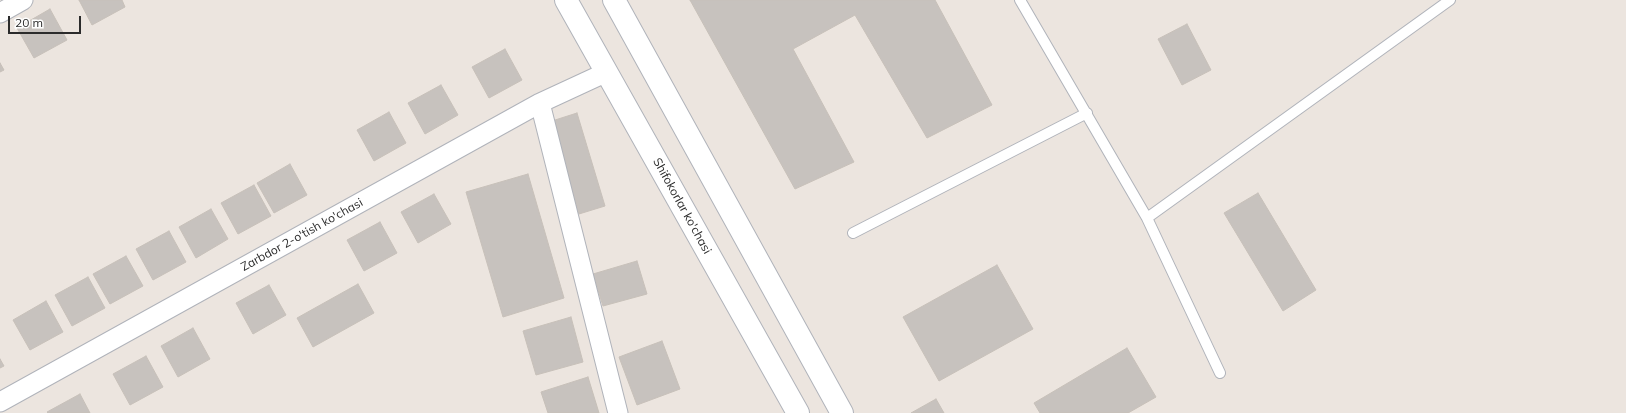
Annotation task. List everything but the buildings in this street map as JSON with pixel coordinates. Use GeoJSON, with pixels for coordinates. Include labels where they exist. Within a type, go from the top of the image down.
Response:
{"type":"FeatureCollection","features":[{"type":"Feature","properties":{"kind":"main road","name":"Shifokorlar ko'chasi"},"geometry":{"type":"LineString","coordinates":[[566,0],[798,413]]}},
{"type":"Feature","properties":{"kind":"main road"},"geometry":{"type":"LineString","coordinates":[[614,0],[842,413]]}},
{"type":"Feature","properties":{"kind":"street"},"geometry":{"type":"LineString","coordinates":[[0,13],[23,0]]}},
{"type":"Feature","properties":{"kind":"street","name":"Zarbdor 2-o'tish ko'chasi"},"geometry":{"type":"LineString","coordinates":[[0,402],[540,103],[607,72]]}},
{"type":"Feature","properties":{"kind":"street"},"geometry":{"type":"LineString","coordinates":[[540,103],[618,413]]}},
{"type":"Feature","properties":{"kind":"lane"},"geometry":{"type":"LineString","coordinates":[[1020,0],[1147,218],[1220,373]]}},
{"type":"Feature","properties":{"kind":"lane"},"geometry":{"type":"LineString","coordinates":[[1147,218],[1450,0]]}},
{"type":"Feature","properties":{"kind":"lane"},"geometry":{"type":"LineString","coordinates":[[853,233],[1087,113]]}}]}
